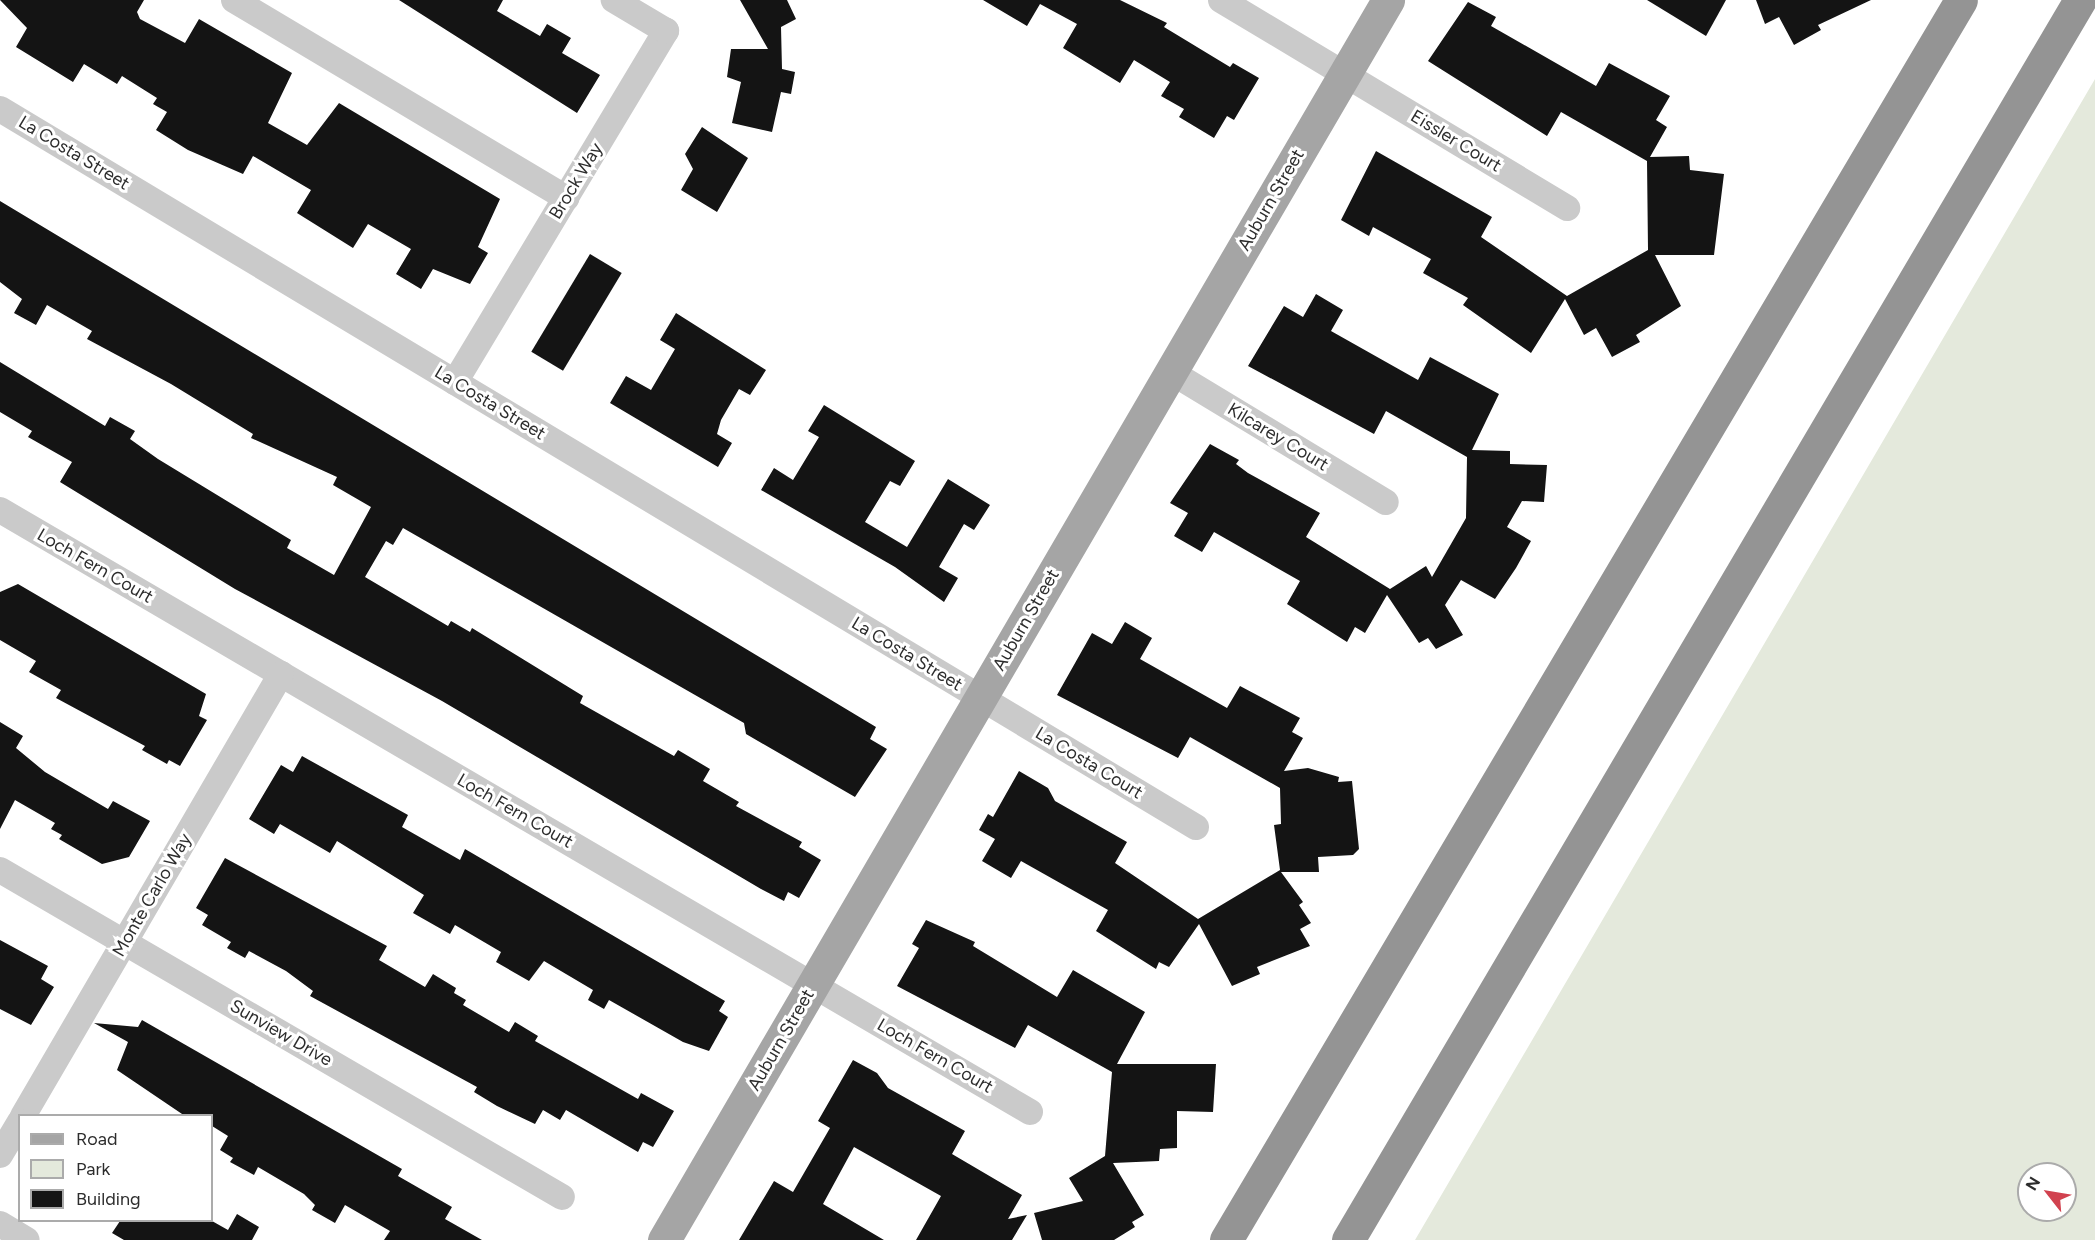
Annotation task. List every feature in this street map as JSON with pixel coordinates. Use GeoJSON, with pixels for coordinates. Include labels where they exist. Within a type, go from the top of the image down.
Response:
{"type":"FeatureCollection","features":[{"type":"Feature","properties":{"kind":"highway"},"geometry":{"type":"LineString","coordinates":[[1348,1240],[2080,0]]}},
{"type":"Feature","properties":{"kind":"highway"},"geometry":{"type":"LineString","coordinates":[[1226,1240],[1956,7]]}},
{"type":"Feature","properties":{"kind":"main road","name":"Auburn Street"},"geometry":{"type":"LineString","coordinates":[[664,1240],[1388,0]]}},
{"type":"Feature","properties":{"kind":"street"},"geometry":{"type":"LineString","coordinates":[[234,0],[566,198]]}},
{"type":"Feature","properties":{"kind":"street","name":"Brock Way"},"geometry":{"type":"LineString","coordinates":[[455,382],[666,31],[614,0]]}},
{"type":"Feature","properties":{"kind":"street","name":"Eissler Court"},"geometry":{"type":"LineString","coordinates":[[1221,0],[1567,208]]}},
{"type":"Feature","properties":{"kind":"street","name":"La Costa Street"},"geometry":{"type":"LineString","coordinates":[[0,109],[981,698]]}},
{"type":"Feature","properties":{"kind":"street","name":"Kilcarey Court"},"geometry":{"type":"LineString","coordinates":[[1171,372],[1386,502]]}},
{"type":"Feature","properties":{"kind":"street","name":"Loch Fern Court"},"geometry":{"type":"LineString","coordinates":[[0,510],[1030,1112]]}},
{"type":"Feature","properties":{"kind":"street","name":"Monte Carlo Way"},"geometry":{"type":"LineString","coordinates":[[24,1114],[281,674]]}},
{"type":"Feature","properties":{"kind":"street","name":"La Costa Court"},"geometry":{"type":"LineString","coordinates":[[981,698],[1196,827]]}},
{"type":"Feature","properties":{"kind":"street","name":"Sunview Drive"},"geometry":{"type":"LineString","coordinates":[[0,870],[562,1197]]}},
{"type":"Feature","properties":{"kind":"street"},"geometry":{"type":"LineString","coordinates":[[0,1155],[18,1125]]}},
{"type":"Feature","properties":{"kind":"street"},"geometry":{"type":"LineString","coordinates":[[0,1224],[27,1240]]}},
{"type":"Feature","properties":{"kind":"green space"},"geometry":{"type":"Polygon","coordinates":[[[2095,79],[2095,1240],[1415,1240],[2095,79]]]}},
{"type":"Feature","properties":{"kind":"building"},"geometry":{"type":"Polygon","coordinates":[[[0,0],[144,0],[137,12],[140,19],[185,43],[199,19],[292,73],[268,123],[307,145],[339,103],[500,199],[478,247],[488,253],[470,284],[433,269],[421,289],[396,274],[411,249],[368,224],[353,248],[297,213],[311,190],[253,156],[243,174],[188,150],[156,130],[167,112],[153,104],[157,98],[122,76],[117,84],[84,64],[73,82],[16,47],[27,28],[0,0]]]}},
{"type":"Feature","properties":{"kind":"building"},"geometry":{"type":"Polygon","coordinates":[[[399,0],[503,0],[497,11],[540,36],[547,24],[571,38],[562,53],[600,75],[577,113],[399,0]]]}},
{"type":"Feature","properties":{"kind":"building"},"geometry":{"type":"Polygon","coordinates":[[[740,0],[787,0],[796,19],[781,27],[782,69],[795,72],[791,94],[781,92],[772,132],[732,123],[741,82],[727,77],[731,49],[768,49],[740,0]]]}},
{"type":"Feature","properties":{"kind":"building"},"geometry":{"type":"Polygon","coordinates":[[[983,0],[1120,0],[1167,23],[1164,27],[1230,67],[1233,63],[1259,78],[1234,120],[1227,116],[1214,138],[1179,117],[1184,109],[1161,96],[1170,82],[1134,60],[1120,83],[1063,48],[1077,24],[1040,4],[1027,26],[983,0]]]}},
{"type":"Feature","properties":{"kind":"building"},"geometry":{"type":"Polygon","coordinates":[[[1647,0],[1726,0],[1706,36],[1647,0]]]}},
{"type":"Feature","properties":{"kind":"building"},"geometry":{"type":"Polygon","coordinates":[[[1756,0],[1871,0],[1818,25],[1821,30],[1794,45],[1779,17],[1765,24],[1756,0]]]}},
{"type":"Feature","properties":{"kind":"building"},"geometry":{"type":"Polygon","coordinates":[[[1468,2],[1496,17],[1491,26],[1596,86],[1609,63],[1670,96],[1656,120],[1667,127],[1650,157],[1689,156],[1690,170],[1724,174],[1714,255],[1655,255],[1681,306],[1636,335],[1640,342],[1612,357],[1596,328],[1584,335],[1565,299],[1531,353],[1463,305],[1468,298],[1423,273],[1431,259],[1373,227],[1369,236],[1341,220],[1376,151],[1492,217],[1481,237],[1567,296],[1648,250],[1647,161],[1561,112],[1547,136],[1428,61],[1468,2]]]}},
{"type":"Feature","properties":{"kind":"building"},"geometry":{"type":"Polygon","coordinates":[[[702,127],[748,158],[717,212],[681,190],[693,169],[685,154],[702,127]]]}},
{"type":"Feature","properties":{"kind":"building"},"geometry":{"type":"Polygon","coordinates":[[[0,201],[876,727],[870,739],[887,749],[855,797],[746,734],[744,723],[403,528],[393,545],[386,541],[365,577],[448,626],[451,621],[470,632],[472,628],[583,696],[580,703],[674,756],[678,750],[710,769],[703,781],[739,802],[736,806],[802,842],[799,847],[821,860],[799,898],[788,892],[784,901],[761,889],[442,701],[235,589],[60,482],[72,462],[28,437],[32,431],[0,412],[0,362],[105,426],[110,417],[135,431],[130,439],[158,459],[291,540],[287,548],[334,575],[371,507],[333,485],[337,477],[251,438],[253,434],[171,384],[87,339],[92,331],[47,305],[36,325],[14,313],[22,299],[0,282],[0,201]]]}},
{"type":"Feature","properties":{"kind":"building"},"geometry":{"type":"Polygon","coordinates":[[[590,254],[622,273],[563,371],[531,352],[590,254]]]}},
{"type":"Feature","properties":{"kind":"building"},"geometry":{"type":"Polygon","coordinates":[[[1316,294],[1343,310],[1331,331],[1418,380],[1430,357],[1499,394],[1472,450],[1510,451],[1510,464],[1547,465],[1544,502],[1522,501],[1507,527],[1531,541],[1516,568],[1495,599],[1461,580],[1445,605],[1463,635],[1436,649],[1428,638],[1419,643],[1387,595],[1365,633],[1355,627],[1347,642],[1287,604],[1300,581],[1214,532],[1202,552],[1174,536],[1188,513],[1170,503],[1210,444],[1239,460],[1236,464],[1248,473],[1320,513],[1306,537],[1390,589],[1426,566],[1432,577],[1466,518],[1467,457],[1386,411],[1374,434],[1248,366],[1284,306],[1303,317],[1316,294]]]}},
{"type":"Feature","properties":{"kind":"building"},"geometry":{"type":"Polygon","coordinates":[[[676,313],[766,370],[750,395],[739,389],[721,420],[717,434],[732,443],[718,467],[610,403],[626,376],[651,390],[675,349],[660,340],[676,313]]]}},
{"type":"Feature","properties":{"kind":"building"},"geometry":{"type":"Polygon","coordinates":[[[824,405],[915,461],[900,486],[890,481],[865,522],[907,547],[948,479],[990,505],[974,530],[964,524],[939,567],[958,578],[944,602],[895,567],[761,490],[774,468],[793,480],[819,437],[808,431],[824,405]]]}},
{"type":"Feature","properties":{"kind":"building"},"geometry":{"type":"Polygon","coordinates":[[[18,584],[206,694],[199,716],[207,720],[180,766],[169,760],[167,764],[142,750],[145,746],[56,698],[61,690],[29,672],[36,661],[0,640],[0,592],[18,584]]]}},
{"type":"Feature","properties":{"kind":"building"},"geometry":{"type":"Polygon","coordinates":[[[1125,622],[1152,638],[1140,659],[1227,708],[1240,686],[1300,718],[1292,732],[1303,738],[1284,771],[1308,768],[1339,777],[1338,782],[1352,781],[1359,849],[1353,855],[1318,857],[1319,872],[1281,872],[1303,902],[1299,905],[1311,923],[1300,929],[1310,946],[1257,967],[1260,974],[1232,986],[1199,924],[1169,967],[1159,962],[1156,969],[1096,931],[1108,910],[1021,861],[1011,878],[982,861],[995,839],[979,830],[988,814],[993,817],[1019,771],[1048,788],[1055,801],[1127,842],[1115,863],[1198,919],[1280,870],[1274,825],[1281,824],[1280,788],[1190,737],[1178,758],[1057,695],[1092,633],[1112,644],[1125,622]]]}},
{"type":"Feature","properties":{"kind":"building"},"geometry":{"type":"Polygon","coordinates":[[[0,722],[23,736],[16,748],[45,772],[108,809],[113,801],[150,821],[129,857],[102,864],[59,839],[62,835],[51,829],[55,823],[15,800],[0,829],[0,722]]]}},
{"type":"Feature","properties":{"kind":"building"},"geometry":{"type":"Polygon","coordinates":[[[302,756],[408,815],[402,827],[460,860],[465,849],[725,1001],[719,1011],[728,1017],[709,1051],[683,1042],[609,1000],[604,1009],[588,1000],[593,990],[544,961],[529,981],[496,962],[501,952],[455,925],[450,934],[413,913],[424,895],[337,841],[330,853],[280,824],[274,834],[249,819],[281,765],[293,772],[302,756]]]}},
{"type":"Feature","properties":{"kind":"building"},"geometry":{"type":"Polygon","coordinates":[[[225,858],[387,946],[379,960],[425,987],[433,974],[456,988],[454,993],[466,1000],[463,1005],[509,1032],[515,1022],[538,1036],[535,1041],[638,1099],[641,1093],[674,1111],[653,1147],[643,1142],[638,1152],[566,1110],[560,1120],[543,1110],[535,1124],[474,1092],[477,1087],[310,996],[313,991],[286,971],[249,951],[245,958],[227,948],[231,942],[202,925],[208,915],[196,908],[225,858]]]}},
{"type":"Feature","properties":{"kind":"building"},"geometry":{"type":"Polygon","coordinates":[[[926,920],[975,942],[973,946],[1057,997],[1073,970],[1145,1012],[1117,1064],[1216,1064],[1213,1112],[1177,1111],[1177,1148],[1160,1149],[1159,1161],[1113,1163],[1144,1215],[1132,1222],[1135,1227],[1114,1240],[1042,1240],[1034,1213],[1083,1201],[1069,1178],[1105,1156],[1112,1072],[1028,1025],[1015,1048],[897,986],[919,948],[912,944],[926,920]]]}},
{"type":"Feature","properties":{"kind":"building"},"geometry":{"type":"Polygon","coordinates":[[[0,940],[48,966],[41,979],[54,987],[31,1025],[0,1009],[0,940]]]}},
{"type":"Feature","properties":{"kind":"building"},"geometry":{"type":"Polygon","coordinates":[[[142,1020],[402,1169],[398,1176],[452,1207],[445,1219],[482,1240],[384,1240],[390,1231],[345,1205],[335,1223],[312,1210],[315,1205],[304,1194],[258,1167],[254,1175],[230,1162],[233,1158],[220,1150],[228,1136],[213,1127],[213,1114],[182,1114],[117,1070],[128,1042],[94,1023],[138,1027],[142,1020]]]}},
{"type":"Feature","properties":{"kind":"building"},"geometry":{"type":"Polygon","coordinates":[[[853,1060],[877,1073],[888,1088],[965,1131],[952,1154],[1022,1195],[1008,1219],[1027,1215],[1012,1240],[916,1240],[941,1196],[854,1147],[823,1204],[884,1240],[739,1240],[774,1181],[793,1192],[830,1128],[818,1121],[853,1060]]]}},
{"type":"Feature","properties":{"kind":"building"},"geometry":{"type":"Polygon","coordinates":[[[237,1214],[259,1227],[252,1240],[124,1240],[112,1233],[119,1222],[213,1222],[228,1230],[237,1214]]]}}]}
